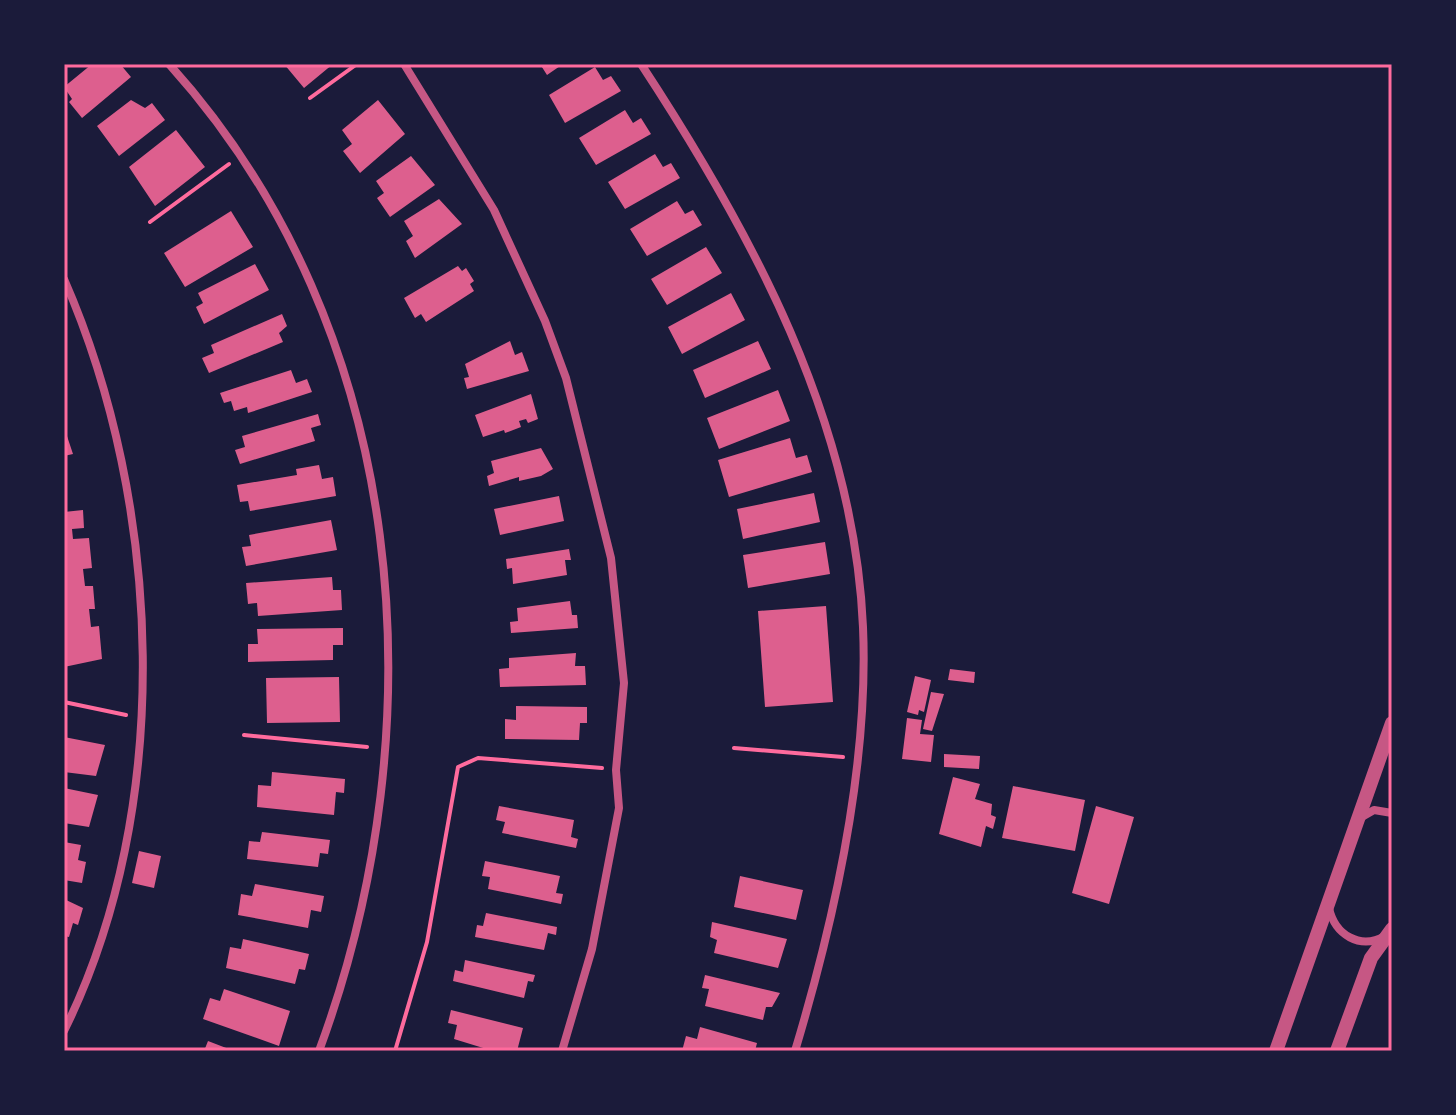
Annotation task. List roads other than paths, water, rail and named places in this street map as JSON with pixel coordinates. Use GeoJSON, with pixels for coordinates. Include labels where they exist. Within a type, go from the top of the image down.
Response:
{"type":"FeatureCollection","features":[{"type":"Feature","properties":{"kind":"street"},"geometry":{"type":"LineString","coordinates":[[169,64],[240,156],[286,236],[316,302],[361,439],[377,510],[387,582],[390,640],[386,748],[372,869],[337,1002],[319,1051]]}},
{"type":"Feature","properties":{"kind":"street"},"geometry":{"type":"LineString","coordinates":[[404,64],[494,210],[533,293],[566,378],[599,497],[620,621],[624,683],[616,770],[619,808],[608,879],[592,949],[562,1051]]}},
{"type":"Feature","properties":{"kind":"street"},"geometry":{"type":"LineString","coordinates":[[641,64],[743,236],[806,370],[829,432],[848,509],[863,626],[863,692],[858,758],[822,952],[795,1051]]}},
{"type":"Feature","properties":{"kind":"street"},"geometry":{"type":"LineString","coordinates":[[64,279],[100,376],[119,447],[132,520],[140,594],[140,718],[130,816],[115,887],[94,956],[64,1031]]}},
{"type":"Feature","properties":{"kind":"street"},"geometry":{"type":"LineString","coordinates":[[1276,1051],[1392,723]]}},
{"type":"Feature","properties":{"kind":"street"},"geometry":{"type":"LineString","coordinates":[[1360,818],[1374,810],[1392,813]]}},
{"type":"Feature","properties":{"kind":"street"},"geometry":{"type":"LineString","coordinates":[[1329,900],[1332,921],[1347,937],[1368,942],[1391,931]]}},
{"type":"Feature","properties":{"kind":"street"},"geometry":{"type":"LineString","coordinates":[[1337,1051],[1371,958],[1391,931]]}}]}
